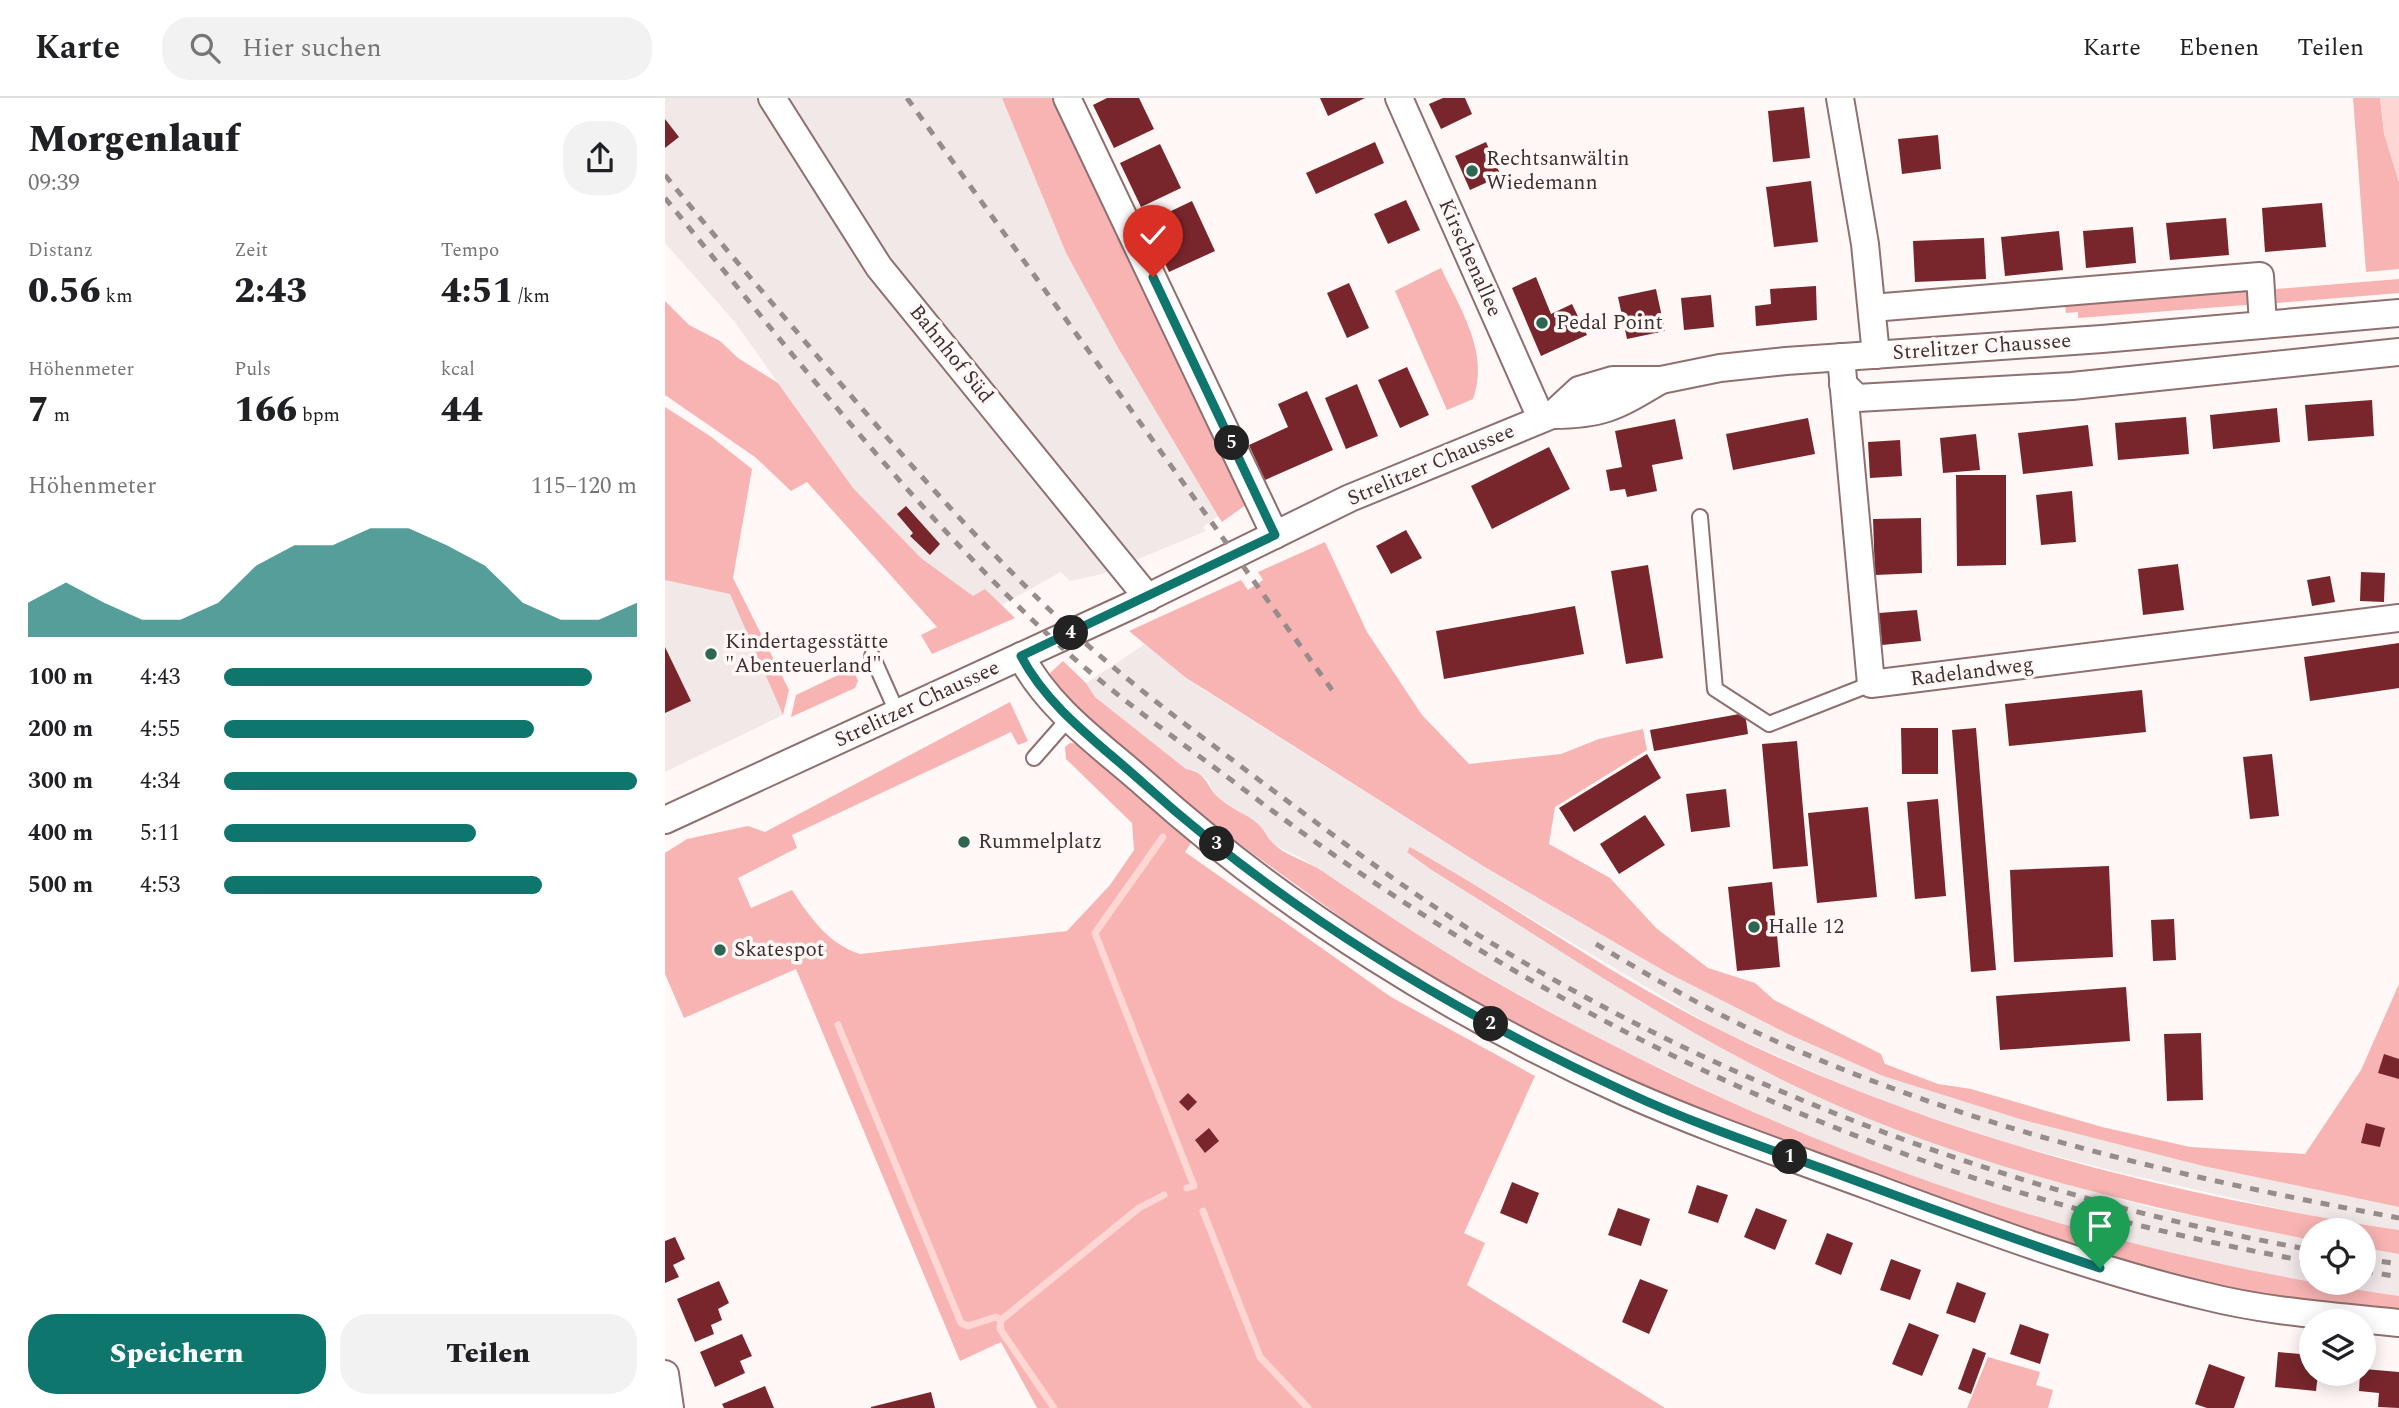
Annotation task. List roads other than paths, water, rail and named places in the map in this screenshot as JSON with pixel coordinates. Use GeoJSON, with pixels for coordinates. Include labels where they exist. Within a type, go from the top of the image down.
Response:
{"type":"FeatureCollection","features":[{"type":"Feature","properties":{"kind":"street","name":"Bahnhof Süd"},"geometry":{"type":"LineString","coordinates":[[772,98],[879,268],[1148,598]]}},
{"type":"Feature","properties":{"kind":"street"},"geometry":{"type":"LineString","coordinates":[[1067,98],[1275,535]]}},
{"type":"Feature","properties":{"kind":"street","name":"Kirschenallee"},"geometry":{"type":"LineString","coordinates":[[1399,98],[1547,416]]}},
{"type":"Feature","properties":{"kind":"street"},"geometry":{"type":"LineString","coordinates":[[1840,98],[1865,244],[1876,355]]}},
{"type":"Feature","properties":{"kind":"street"},"geometry":{"type":"LineString","coordinates":[[1872,308],[2260,276],[2263,324]]}},
{"type":"Feature","properties":{"kind":"street","name":"Strelitzer Chaussee"},"geometry":{"type":"LineString","coordinates":[[665,820],[1148,598],[1350,498],[1547,416],[1579,390],[1589,386],[1613,380],[1661,380],[1720,368],[1841,357],[2399,313]]}},
{"type":"Feature","properties":{"kind":"street","name":"Strelitzer Chaussee"},"geometry":{"type":"LineString","coordinates":[[1843,384],[1857,398],[1934,394],[2072,386],[2399,352]]}},
{"type":"Feature","properties":{"kind":"street"},"geometry":{"type":"LineString","coordinates":[[1841,357],[1871,684]]}},
{"type":"Feature","properties":{"kind":"street","name":"Radelandweg"},"geometry":{"type":"LineString","coordinates":[[1871,684],[2399,618]]}},
{"type":"Feature","properties":{"kind":"street"},"geometry":{"type":"LineString","coordinates":[[1021,656],[1044,693],[1179,815],[1341,934],[1437,995],[1541,1051],[1628,1093],[1753,1143],[2100,1268],[2206,1297],[2269,1309],[2399,1323]]}},
{"type":"Feature","properties":{"kind":"street"},"geometry":{"type":"LineString","coordinates":[[665,1374],[670,1408]]}},
{"type":"Feature","properties":{"kind":"lane"},"geometry":{"type":"LineString","coordinates":[[1700,517],[1715,689],[1769,724],[1871,684]]}},
{"type":"Feature","properties":{"kind":"lane"},"geometry":{"type":"LineString","coordinates":[[872,656],[897,712]]}},
{"type":"Feature","properties":{"kind":"lane"},"geometry":{"type":"LineString","coordinates":[[1034,758],[1070,717]]}},
{"type":"Feature","properties":{"kind":"waterway"},"geometry":{"type":"LineString","coordinates":[[1163,837],[1095,933],[1194,1186],[1187,1188]]}},
{"type":"Feature","properties":{"kind":"waterway"},"geometry":{"type":"LineString","coordinates":[[838,1025],[961,1323],[968,1326],[996,1317],[1001,1320]]}},
{"type":"Feature","properties":{"kind":"waterway"},"geometry":{"type":"LineString","coordinates":[[1054,1408],[1000,1329],[1001,1320],[1139,1208],[1164,1195]]}},
{"type":"Feature","properties":{"kind":"waterway"},"geometry":{"type":"LineString","coordinates":[[1203,1211],[1260,1357],[1308,1408]]}},
{"type":"Feature","properties":{"kind":"railway"},"geometry":{"type":"LineString","coordinates":[[907,98],[1332,690]]}},
{"type":"Feature","properties":{"kind":"railway"},"geometry":{"type":"LineString","coordinates":[[665,175],[893,444],[988,548],[1054,614],[1103,658],[1180,720],[1423,899],[1523,962],[1628,1020],[1737,1072],[1849,1119],[1964,1161],[2080,1196],[2197,1226],[2299,1247]]}},
{"type":"Feature","properties":{"kind":"railway"},"geometry":{"type":"LineString","coordinates":[[665,198],[855,429],[954,541],[1006,594],[1059,645],[1123,699],[1358,871],[1484,952],[1612,1025],[1743,1089],[1879,1144],[2018,1192],[2162,1231],[2299,1259]]}},
{"type":"Feature","properties":{"kind":"railway"},"geometry":{"type":"LineString","coordinates":[[1596,944],[1690,998],[1762,1035],[1936,1104],[2088,1150],[2165,1169],[2399,1218]]}},
{"type":"Feature","properties":{"kind":"railway"},"geometry":{"type":"LineString","coordinates":[[2376,1261],[2399,1264]]}},
{"type":"Feature","properties":{"kind":"railway"},"geometry":{"type":"LineString","coordinates":[[2376,1273],[2399,1277]]}},
{"type":"Feature","properties":{"kind":"place","name":"Rechtsanwältin Wiedemann"},"geometry":{"type":"Point","coordinates":[1472,171]}},
{"type":"Feature","properties":{"kind":"place","name":"Pedal Point"},"geometry":{"type":"Point","coordinates":[1542,323]}},
{"type":"Feature","properties":{"kind":"place","name":"Kindertagesstätte \"Abenteuerland\""},"geometry":{"type":"Point","coordinates":[711,654]}},
{"type":"Feature","properties":{"kind":"place","name":"Rummelplatz"},"geometry":{"type":"Point","coordinates":[964,842]}},
{"type":"Feature","properties":{"kind":"place","name":"Halle 12"},"geometry":{"type":"Point","coordinates":[1754,927]}},
{"type":"Feature","properties":{"kind":"place","name":"Skatespot"},"geometry":{"type":"Point","coordinates":[720,950]}}]}
